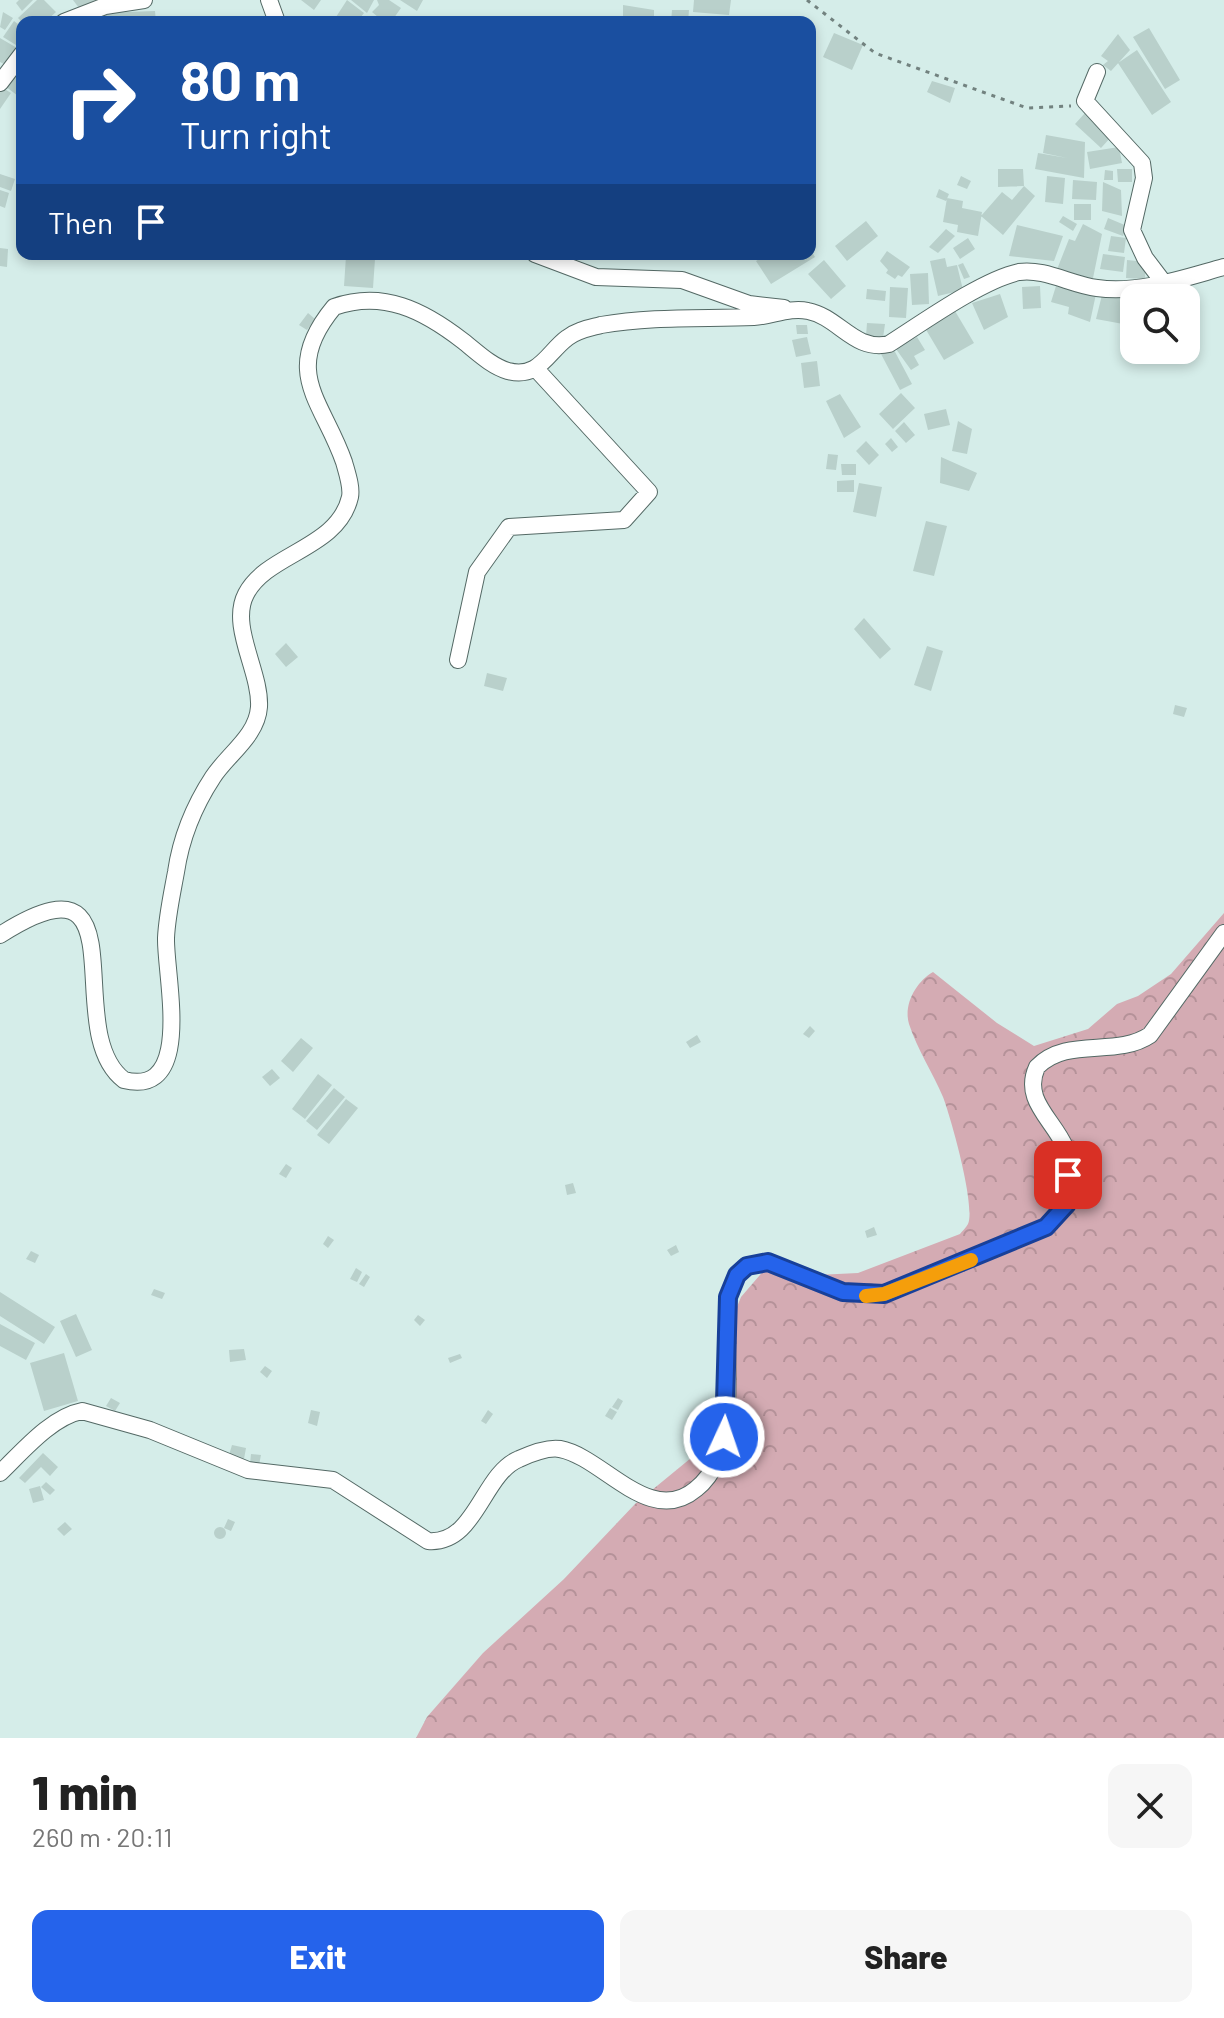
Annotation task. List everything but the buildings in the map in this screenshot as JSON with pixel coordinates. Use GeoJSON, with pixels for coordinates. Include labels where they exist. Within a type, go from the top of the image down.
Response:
{"type":"FeatureCollection","features":[{"type":"Feature","properties":{"kind":"street"},"geometry":{"type":"LineString","coordinates":[[79,16],[105,6],[144,0]]}},
{"type":"Feature","properties":{"kind":"street"},"geometry":{"type":"LineString","coordinates":[[0,83],[16,62]]}},
{"type":"Feature","properties":{"kind":"street"},"geometry":{"type":"LineString","coordinates":[[1097,72],[1085,101],[1142,163],[1144,178],[1132,230],[1145,258],[1164,283]]}},
{"type":"Feature","properties":{"kind":"street"},"geometry":{"type":"LineString","coordinates":[[551,260],[596,277],[682,280],[749,304],[820,314],[852,338],[880,346],[889,344],[943,308],[1015,273],[1037,272],[1098,289],[1129,289],[1224,267]]}},
{"type":"Feature","properties":{"kind":"street"},"geometry":{"type":"LineString","coordinates":[[0,935],[30,917],[57,907],[67,908],[85,921],[92,944],[94,1022],[107,1060],[124,1080],[150,1081],[160,1074],[170,1045],[166,937],[176,867],[200,798],[247,737],[259,706],[240,607],[248,591],[260,578],[333,528],[346,510],[351,493],[341,455],[310,395],[311,350],[334,307],[358,299],[382,299],[450,331],[499,368],[525,373],[537,370],[569,336],[603,325],[689,317],[756,317],[792,310]]}},
{"type":"Feature","properties":{"kind":"street"},"geometry":{"type":"LineString","coordinates":[[458,660],[477,572],[509,527],[624,520],[649,492],[537,370]]}},
{"type":"Feature","properties":{"kind":"street"},"geometry":{"type":"LineString","coordinates":[[0,1473],[50,1428],[70,1413],[82,1411],[150,1430],[248,1470],[333,1480],[428,1541],[450,1536],[472,1516],[511,1463],[549,1449],[568,1452],[646,1497],[676,1500],[690,1494],[712,1471],[724,1437],[728,1297],[737,1275],[747,1266],[768,1262],[843,1292],[884,1294],[1046,1227],[1067,1204],[1067,1155],[1035,1099],[1032,1086],[1037,1067],[1061,1051],[1134,1043],[1150,1035],[1224,933]]}},
{"type":"Feature","properties":{"kind":"path"},"geometry":{"type":"LineString","coordinates":[[807,0],[875,53],[967,89],[1027,108],[1087,104]]}},
{"type":"Feature","properties":{"kind":"green space"},"geometry":{"type":"Polygon","coordinates":[[[1224,913],[1224,1738],[416,1738],[427,1717],[483,1653],[564,1579],[635,1504],[702,1449],[714,1419],[721,1346],[741,1297],[766,1268],[796,1276],[858,1273],[960,1234],[967,1225],[969,1200],[951,1123],[943,1097],[909,1024],[910,1001],[922,981],[933,972],[997,1023],[1034,1046],[1088,1029],[1117,1004],[1138,996],[1171,974],[1224,913]]]}},
{"type":"Feature","properties":{"kind":"slow traffic"},"geometry":{"type":"LineString","coordinates":[[866,1296],[884,1294],[971,1260]]}},
{"type":"Feature","properties":{"kind":"route"},"geometry":{"type":"LineString","coordinates":[[724,1437],[728,1297],[737,1275],[747,1266],[768,1262],[855,1296],[884,1294],[1046,1227],[1067,1204],[1068,1175]]}}]}
